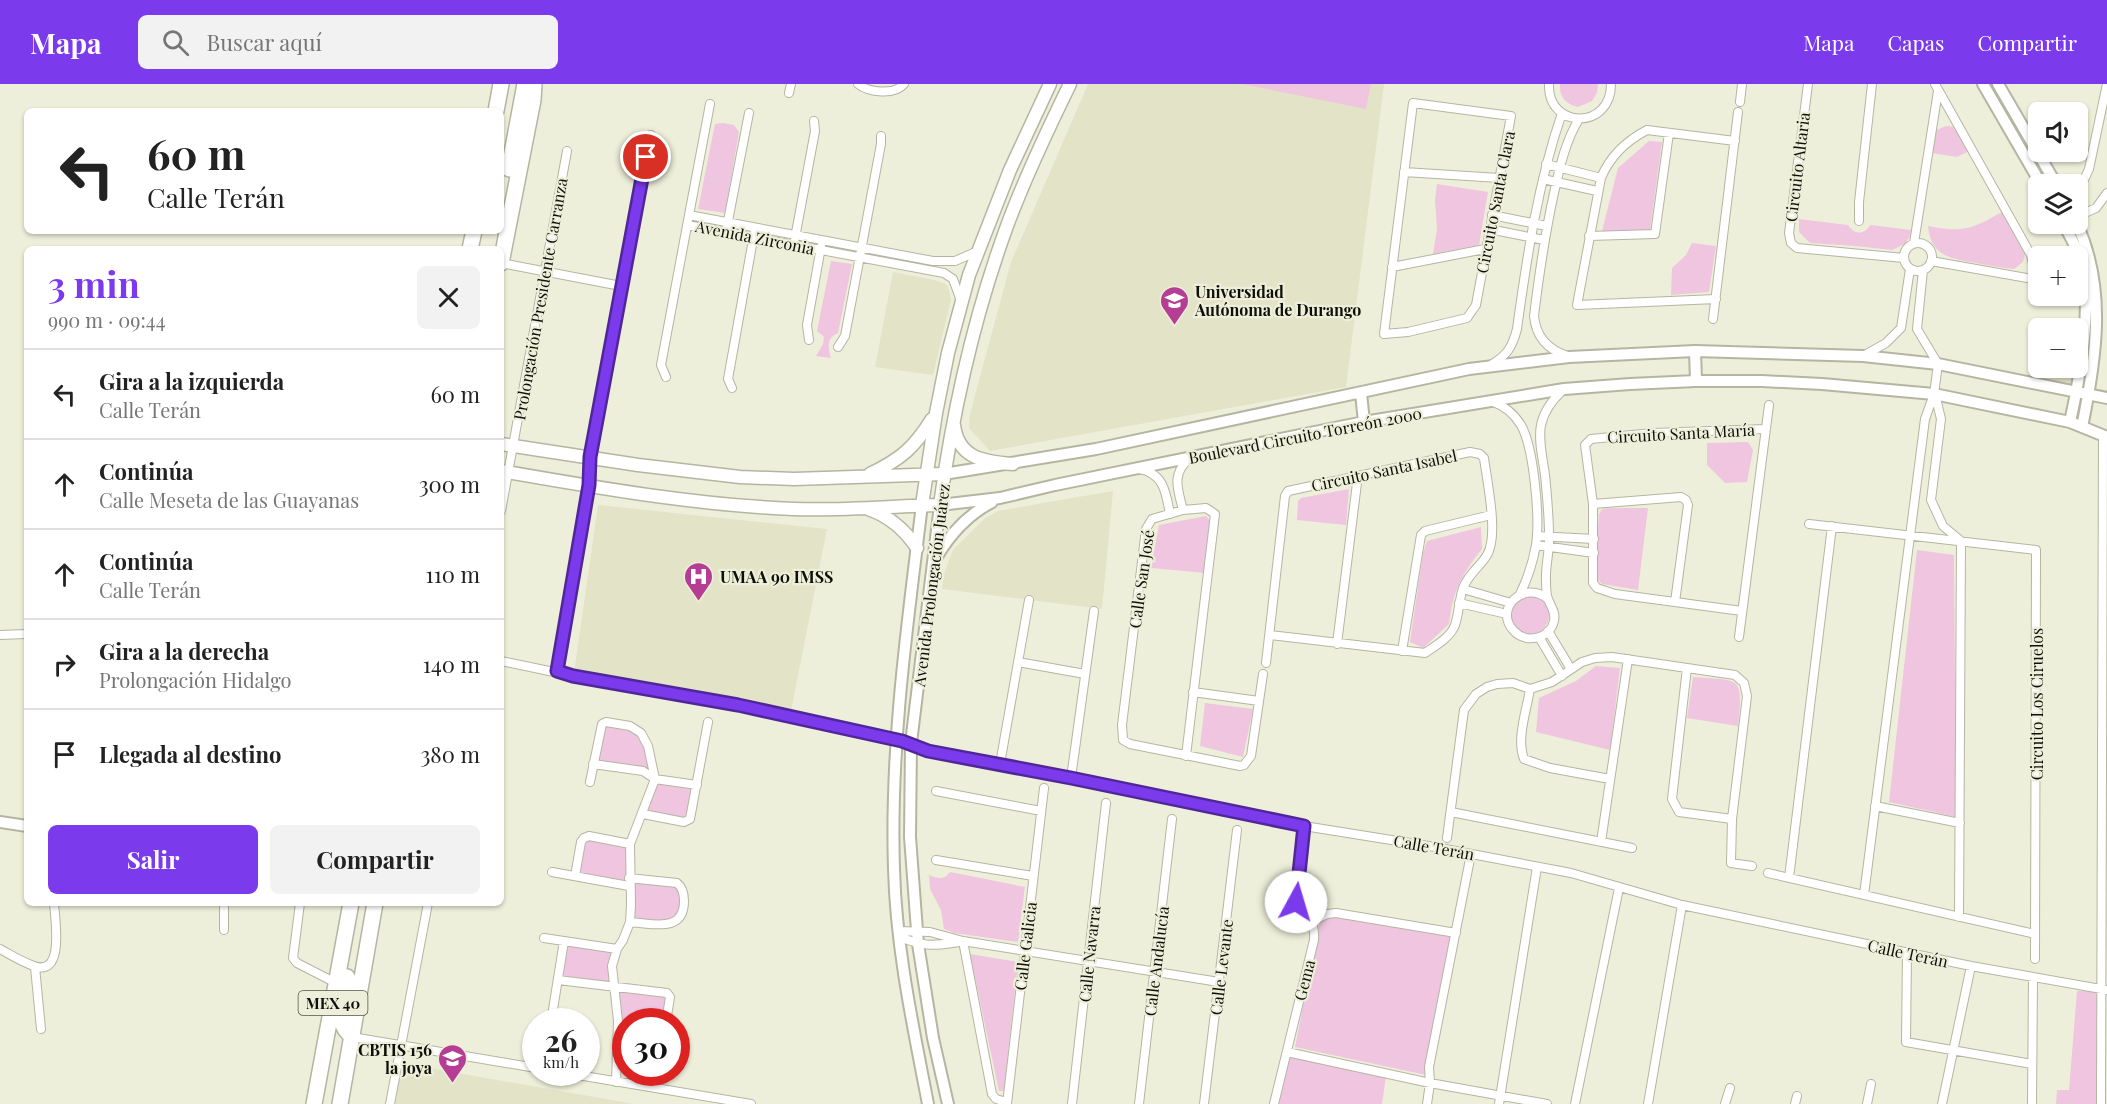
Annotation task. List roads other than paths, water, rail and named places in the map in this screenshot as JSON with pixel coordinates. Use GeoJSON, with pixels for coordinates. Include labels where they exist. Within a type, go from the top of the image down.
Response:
{"type":"FeatureCollection","features":[{"type":"Feature","properties":{"kind":"highway"},"geometry":{"type":"LineString","coordinates":[[497,108],[501,84]]}},
{"type":"Feature","properties":{"kind":"highway"},"geometry":{"type":"LineString","coordinates":[[504,197],[525,84]]}},
{"type":"Feature","properties":{"kind":"highway"},"geometry":{"type":"LineString","coordinates":[[504,248],[533,100],[534,84]]}},
{"type":"Feature","properties":{"kind":"highway","name":"MEX 40"},"geometry":{"type":"LineString","coordinates":[[314,1104],[350,906]]}},
{"type":"Feature","properties":{"kind":"highway"},"geometry":{"type":"LineString","coordinates":[[352,1037],[341,1021],[358,906]]}},
{"type":"Feature","properties":{"kind":"highway","name":"MEX 40"},"geometry":{"type":"LineString","coordinates":[[340,1104],[374,906]]}},
{"type":"Feature","properties":{"kind":"main road","name":"Avenida Prolongación Juárez"},"geometry":{"type":"LineString","coordinates":[[928,1104],[909,1008],[899,934],[894,848],[896,740],[916,549],[936,413],[961,303],[978,251],[1010,170],[1050,84]]}},
{"type":"Feature","properties":{"kind":"main road","name":"Avenida Prolongación Juárez"},"geometry":{"type":"LineString","coordinates":[[948,1104],[933,1038],[916,930],[910,837],[911,743],[944,474],[966,362],[1007,226],[1039,147],[1070,84]]}},
{"type":"Feature","properties":{"kind":"main road"},"geometry":{"type":"LineString","coordinates":[[1983,84],[2035,174]]}},
{"type":"Feature","properties":{"kind":"main road"},"geometry":{"type":"LineString","coordinates":[[1998,84],[2050,174]]}},
{"type":"Feature","properties":{"kind":"main road"},"geometry":{"type":"LineString","coordinates":[[2068,234],[2081,264],[2085,284],[2083,339],[2070,422]]}},
{"type":"Feature","properties":{"kind":"main road"},"geometry":{"type":"LineString","coordinates":[[2081,234],[2089,255],[2097,302],[2097,333],[2082,427]]}},
{"type":"Feature","properties":{"kind":"main road"},"geometry":{"type":"LineString","coordinates":[[1695,351],[1696,381]]}},
{"type":"Feature","properties":{"kind":"main road","name":"Boulevard Circuito Torreón 2000"},"geometry":{"type":"LineString","coordinates":[[507,445],[740,477],[794,479],[927,476],[1013,464],[1096,448],[1469,369],[1569,357],[1695,351],[1863,356],[1938,364],[2107,398]]}},
{"type":"Feature","properties":{"kind":"main road","name":"Boulevard Circuito Torreón 2000"},"geometry":{"type":"LineString","coordinates":[[505,471],[735,505],[824,510],[940,505],[1000,498],[1055,484],[1189,459],[1364,422],[1488,400],[1564,389],[1696,381],[1822,384],[1934,394],[2070,422],[2105,436]]}},
{"type":"Feature","properties":{"kind":"main road"},"geometry":{"type":"LineString","coordinates":[[1360,393],[1364,422]]}},
{"type":"Feature","properties":{"kind":"main road"},"geometry":{"type":"LineString","coordinates":[[866,477],[907,453],[921,437],[936,413]]}},
{"type":"Feature","properties":{"kind":"main road"},"geometry":{"type":"LineString","coordinates":[[954,417],[957,438],[972,456],[987,462],[1013,464]]}},
{"type":"Feature","properties":{"kind":"main road"},"geometry":{"type":"LineString","coordinates":[[934,561],[946,541],[961,523],[979,509],[1000,498]]}},
{"type":"Feature","properties":{"kind":"main road"},"geometry":{"type":"LineString","coordinates":[[861,507],[881,514],[908,535],[916,549]]}},
{"type":"Feature","properties":{"kind":"main road"},"geometry":{"type":"LineString","coordinates":[[0,822],[24,826]]}},
{"type":"Feature","properties":{"kind":"street"},"geometry":{"type":"LineString","coordinates":[[789,93],[790,84]]}},
{"type":"Feature","properties":{"kind":"street"},"geometry":{"type":"LineString","coordinates":[[858,84],[862,87],[890,92],[900,89],[904,84]]}},
{"type":"Feature","properties":{"kind":"street"},"geometry":{"type":"LineString","coordinates":[[1549,84],[1552,102],[1562,112],[1579,119],[1592,117],[1603,109],[1610,98],[1611,84]]}},
{"type":"Feature","properties":{"kind":"street"},"geometry":{"type":"LineString","coordinates":[[1740,102],[1742,84]]}},
{"type":"Feature","properties":{"kind":"street","name":"Circuito Altaria"},"geometry":{"type":"LineString","coordinates":[[1808,84],[1789,233],[1791,243],[1797,248],[1904,258]]}},
{"type":"Feature","properties":{"kind":"street"},"geometry":{"type":"LineString","coordinates":[[1859,221],[1872,84]]}},
{"type":"Feature","properties":{"kind":"street"},"geometry":{"type":"LineString","coordinates":[[2087,174],[2107,84]]}},
{"type":"Feature","properties":{"kind":"street"},"geometry":{"type":"LineString","coordinates":[[1914,243],[1936,87]]}},
{"type":"Feature","properties":{"kind":"street"},"geometry":{"type":"LineString","coordinates":[[1936,87],[2028,250]]}},
{"type":"Feature","properties":{"kind":"street","name":"Circuito Santa Clara"},"geometry":{"type":"LineString","coordinates":[[1413,103],[1511,116],[1476,305],[1467,318],[1408,332],[1384,334],[1404,172],[1413,103]]}},
{"type":"Feature","properties":{"kind":"street"},"geometry":{"type":"LineString","coordinates":[[689,215],[710,104]]}},
{"type":"Feature","properties":{"kind":"street"},"geometry":{"type":"LineString","coordinates":[[1490,366],[1504,357],[1513,344],[1542,179],[1562,112]]}},
{"type":"Feature","properties":{"kind":"street"},"geometry":{"type":"LineString","coordinates":[[1713,319],[1738,112]]}},
{"type":"Feature","properties":{"kind":"street"},"geometry":{"type":"LineString","coordinates":[[726,232],[748,113]]}},
{"type":"Feature","properties":{"kind":"street"},"geometry":{"type":"LineString","coordinates":[[1569,357],[1555,352],[1544,342],[1535,328],[1534,316],[1546,226],[1568,140],[1579,119]]}},
{"type":"Feature","properties":{"kind":"street"},"geometry":{"type":"LineString","coordinates":[[793,244],[815,131],[814,121]]}},
{"type":"Feature","properties":{"kind":"street"},"geometry":{"type":"LineString","coordinates":[[1716,299],[1577,305],[1597,191],[1611,160],[1635,136],[1647,130],[1735,141]]}},
{"type":"Feature","properties":{"kind":"street"},"geometry":{"type":"LineString","coordinates":[[1589,236],[1655,234],[1669,132]]}},
{"type":"Feature","properties":{"kind":"street"},"geometry":{"type":"LineString","coordinates":[[504,662],[557,671],[589,485],[590,457],[651,135]]}},
{"type":"Feature","properties":{"kind":"street"},"geometry":{"type":"LineString","coordinates":[[838,347],[845,336],[881,136]]}},
{"type":"Feature","properties":{"kind":"street","name":"Prolongación Presidente Carranza"},"geometry":{"type":"LineString","coordinates":[[505,471],[507,445],[545,272],[567,152]]}},
{"type":"Feature","properties":{"kind":"street"},"geometry":{"type":"LineString","coordinates":[[1546,164],[1601,178]]}},
{"type":"Feature","properties":{"kind":"street"},"geometry":{"type":"LineString","coordinates":[[1404,172],[1499,178]]}},
{"type":"Feature","properties":{"kind":"street"},"geometry":{"type":"LineString","coordinates":[[1542,179],[1597,191]]}},
{"type":"Feature","properties":{"kind":"street"},"geometry":{"type":"LineString","coordinates":[[2088,212],[2096,208],[2107,193]]}},
{"type":"Feature","properties":{"kind":"street","name":"Avenida Zirconia"},"geometry":{"type":"LineString","coordinates":[[961,303],[957,285],[950,276],[944,273],[687,225],[689,215],[946,262],[960,260],[978,251]]}},
{"type":"Feature","properties":{"kind":"street"},"geometry":{"type":"LineString","coordinates":[[1492,215],[1546,226]]}},
{"type":"Feature","properties":{"kind":"street"},"geometry":{"type":"LineString","coordinates":[[666,377],[661,365],[687,225]]}},
{"type":"Feature","properties":{"kind":"street"},"geometry":{"type":"LineString","coordinates":[[732,388],[728,380],[755,227]]}},
{"type":"Feature","properties":{"kind":"street"},"geometry":{"type":"LineString","coordinates":[[1489,229],[1544,240]]}},
{"type":"Feature","properties":{"kind":"street"},"geometry":{"type":"LineString","coordinates":[[809,340],[807,325],[822,240]]}},
{"type":"Feature","properties":{"kind":"street"},"geometry":{"type":"LineString","coordinates":[[1863,356],[1886,343],[1901,328],[1910,269],[1904,258],[1906,249],[1914,243],[1928,247],[1932,256],[1931,261],[1923,270],[1917,330],[1938,364],[1934,394],[1924,419],[1864,895]]}},
{"type":"Feature","properties":{"kind":"street"},"geometry":{"type":"LineString","coordinates":[[1392,267],[1485,249]]}},
{"type":"Feature","properties":{"kind":"street"},"geometry":{"type":"LineString","coordinates":[[1931,261],[2028,278]]}},
{"type":"Feature","properties":{"kind":"street"},"geometry":{"type":"LineString","coordinates":[[504,264],[621,286]]}},
{"type":"Feature","properties":{"kind":"street"},"geometry":{"type":"LineString","coordinates":[[1910,269],[1923,270]]}},
{"type":"Feature","properties":{"kind":"street"},"geometry":{"type":"LineString","coordinates":[[1907,295],[1919,296]]}},
{"type":"Feature","properties":{"kind":"street"},"geometry":{"type":"LineString","coordinates":[[1901,328],[1917,330]]}},
{"type":"Feature","properties":{"kind":"street"},"geometry":{"type":"LineString","coordinates":[[1488,400],[1516,417],[1526,437],[1534,482],[1536,546],[1530,570],[1520,594],[1511,603],[1507,614],[1510,627],[1514,632],[1526,638],[1539,637],[1552,626],[1554,615],[1548,599],[1546,582],[1550,547],[1540,436],[1545,414],[1555,397],[1564,389]]}},
{"type":"Feature","properties":{"kind":"street"},"geometry":{"type":"LineString","coordinates":[[1934,394],[1941,419],[1931,500],[1942,526],[1960,541],[1959,917]]}},
{"type":"Feature","properties":{"kind":"street","name":"Circuito Santa María"},"geometry":{"type":"LineString","coordinates":[[1739,637],[1769,405]]}},
{"type":"Feature","properties":{"kind":"street","name":"Circuito Santa María"},"geometry":{"type":"LineString","coordinates":[[1742,611],[1615,594],[1597,588],[1592,576],[1593,504],[1585,448],[1589,439],[1653,433],[1766,429]]}},
{"type":"Feature","properties":{"kind":"street"},"geometry":{"type":"LineString","coordinates":[[2101,1104],[2104,990],[2105,436]]}},
{"type":"Feature","properties":{"kind":"street","name":"Circuito Santa Isabel"},"geometry":{"type":"LineString","coordinates":[[1266,663],[1285,496],[1288,491],[1470,452],[1477,452],[1484,459],[1492,538],[1487,556],[1470,573],[1463,589],[1452,631],[1438,644],[1425,653],[1270,635]]}},
{"type":"Feature","properties":{"kind":"street"},"geometry":{"type":"LineString","coordinates":[[1183,510],[1176,482],[1182,465],[1189,459]]}},
{"type":"Feature","properties":{"kind":"street"},"geometry":{"type":"LineString","coordinates":[[1137,469],[1148,471],[1163,484],[1170,514]]}},
{"type":"Feature","properties":{"kind":"street"},"geometry":{"type":"LineString","coordinates":[[1337,644],[1358,475]]}},
{"type":"Feature","properties":{"kind":"street"},"geometry":{"type":"LineString","coordinates":[[1593,504],[1681,497],[1686,500],[1688,505],[1675,602]]}},
{"type":"Feature","properties":{"kind":"street"},"geometry":{"type":"LineString","coordinates":[[1914,498],[1931,500]]}},
{"type":"Feature","properties":{"kind":"street","name":"Calle San José"},"geometry":{"type":"LineString","coordinates":[[1186,756],[1215,514],[1206,508],[1183,510],[1152,519],[1146,529],[1121,734],[1123,740],[1130,744],[1186,756],[1240,766],[1247,763],[1251,756],[1259,701]]}},
{"type":"Feature","properties":{"kind":"street"},"geometry":{"type":"LineString","coordinates":[[1402,651],[1421,535],[1425,531],[1491,515]]}},
{"type":"Feature","properties":{"kind":"street","name":"Circuito Los Ciruelos"},"geometry":{"type":"LineString","coordinates":[[1809,524],[2036,550],[2035,959]]}},
{"type":"Feature","properties":{"kind":"street"},"geometry":{"type":"LineString","coordinates":[[1790,878],[1832,526]]}},
{"type":"Feature","properties":{"kind":"street"},"geometry":{"type":"LineString","coordinates":[[1537,536],[1594,539]]}},
{"type":"Feature","properties":{"kind":"street"},"geometry":{"type":"LineString","coordinates":[[1536,546],[1594,553]]}},
{"type":"Feature","properties":{"kind":"street"},"geometry":{"type":"LineString","coordinates":[[1463,589],[1511,603]]}},
{"type":"Feature","properties":{"kind":"street"},"geometry":{"type":"LineString","coordinates":[[1520,594],[1532,592],[1548,599]]}},
{"type":"Feature","properties":{"kind":"street"},"geometry":{"type":"LineString","coordinates":[[1000,764],[1029,600]]}},
{"type":"Feature","properties":{"kind":"street"},"geometry":{"type":"LineString","coordinates":[[1459,603],[1507,614]]}},
{"type":"Feature","properties":{"kind":"street"},"geometry":{"type":"LineString","coordinates":[[1071,778],[1094,611]]}},
{"type":"Feature","properties":{"kind":"street"},"geometry":{"type":"LineString","coordinates":[[1548,631],[1571,669]]}},
{"type":"Feature","properties":{"kind":"street"},"geometry":{"type":"LineString","coordinates":[[0,634],[24,634]]}},
{"type":"Feature","properties":{"kind":"street"},"geometry":{"type":"LineString","coordinates":[[1539,637],[1562,676]]}},
{"type":"Feature","properties":{"kind":"street"},"geometry":{"type":"LineString","coordinates":[[1447,838],[1464,710],[1476,694],[1497,684],[1513,683],[1530,689],[1552,682],[1582,662],[1595,658],[1612,657],[1735,675],[1744,683],[1747,696],[1732,819],[1731,863],[1752,866]]}},
{"type":"Feature","properties":{"kind":"street"},"geometry":{"type":"LineString","coordinates":[[1601,842],[1628,659]]}},
{"type":"Feature","properties":{"kind":"street"},"geometry":{"type":"LineString","coordinates":[[1018,662],[1085,674]]}},
{"type":"Feature","properties":{"kind":"street"},"geometry":{"type":"LineString","coordinates":[[1687,668],[1672,799],[1674,806],[1678,812],[1732,819]]}},
{"type":"Feature","properties":{"kind":"street","name":"Calle Terán"},"geometry":{"type":"LineString","coordinates":[[557,671],[573,676],[748,707],[911,743],[928,751],[1304,826],[1571,873],[1682,905],[1971,966],[2104,990]]}},
{"type":"Feature","properties":{"kind":"street"},"geometry":{"type":"LineString","coordinates":[[1193,692],[1259,701],[1263,674]]}},
{"type":"Feature","properties":{"kind":"street"},"geometry":{"type":"LineString","coordinates":[[1530,689],[1521,749],[1524,759],[1550,768],[1610,779]]}},
{"type":"Feature","properties":{"kind":"street"},"geometry":{"type":"LineString","coordinates":[[643,814],[684,822],[692,817],[708,722]]}},
{"type":"Feature","properties":{"kind":"street"},"geometry":{"type":"LineString","coordinates":[[590,782],[600,726],[604,723],[630,726],[641,733],[648,746],[655,779],[630,844],[630,922],[617,949],[611,973],[618,1008]]}},
{"type":"Feature","properties":{"kind":"street"},"geometry":{"type":"LineString","coordinates":[[593,764],[643,771],[655,779],[697,785]]}},
{"type":"Feature","properties":{"kind":"street","name":"Calle Galicia"},"geometry":{"type":"LineString","coordinates":[[1007,1103],[1044,788]]}},
{"type":"Feature","properties":{"kind":"street"},"geometry":{"type":"LineString","coordinates":[[936,791],[1041,811]]}},
{"type":"Feature","properties":{"kind":"street","name":"Calle Navarra"},"geometry":{"type":"LineString","coordinates":[[1072,1104],[1106,803]]}},
{"type":"Feature","properties":{"kind":"street"},"geometry":{"type":"LineString","coordinates":[[1875,806],[1960,823]]}},
{"type":"Feature","properties":{"kind":"street"},"geometry":{"type":"LineString","coordinates":[[1451,812],[1632,848]]}},
{"type":"Feature","properties":{"kind":"street","name":"Calle Andalucía"},"geometry":{"type":"LineString","coordinates":[[1139,1104],[1172,819]]}},
{"type":"Feature","properties":{"kind":"street"},"geometry":{"type":"LineString","coordinates":[[1304,826],[1296,902],[1297,909],[1311,922],[1327,914],[1336,913],[1456,933]]}},
{"type":"Feature","properties":{"kind":"street","name":"Calle Levante"},"geometry":{"type":"LineString","coordinates":[[1204,1104],[1237,830]]}},
{"type":"Feature","properties":{"kind":"street"},"geometry":{"type":"LineString","coordinates":[[575,876],[581,842],[584,838],[589,836],[630,844]]}},
{"type":"Feature","properties":{"kind":"street"},"geometry":{"type":"LineString","coordinates":[[1427,1104],[1430,1083],[1429,1067],[1471,854]]}},
{"type":"Feature","properties":{"kind":"street"},"geometry":{"type":"LineString","coordinates":[[936,860],[1034,876]]}},
{"type":"Feature","properties":{"kind":"street"},"geometry":{"type":"LineString","coordinates":[[1499,1100],[1538,867]]}},
{"type":"Feature","properties":{"kind":"street"},"geometry":{"type":"LineString","coordinates":[[552,872],[629,882],[677,883],[681,887],[684,899],[676,921],[669,925],[630,922]]}},
{"type":"Feature","properties":{"kind":"street"},"geometry":{"type":"LineString","coordinates":[[1768,873],[2035,934]]}},
{"type":"Feature","properties":{"kind":"street"},"geometry":{"type":"LineString","coordinates":[[1575,1104],[1619,888]]}},
{"type":"Feature","properties":{"kind":"street"},"geometry":{"type":"LineString","coordinates":[[1648,1104],[1682,905]]}},
{"type":"Feature","properties":{"kind":"street"},"geometry":{"type":"LineString","coordinates":[[0,949],[35,967],[47,967],[55,957],[54,906]]}},
{"type":"Feature","properties":{"kind":"street"},"geometry":{"type":"LineString","coordinates":[[224,906],[224,930]]}},
{"type":"Feature","properties":{"kind":"street"},"geometry":{"type":"LineString","coordinates":[[300,906],[293,958],[297,963],[336,983]]}},
{"type":"Feature","properties":{"kind":"street"},"geometry":{"type":"LineString","coordinates":[[390,1104],[428,906]]}},
{"type":"Feature","properties":{"kind":"street","name":"Gema"},"geometry":{"type":"LineString","coordinates":[[1274,1104],[1314,940],[1315,929],[1311,922]]}},
{"type":"Feature","properties":{"kind":"street"},"geometry":{"type":"LineString","coordinates":[[899,934],[916,930],[941,934],[963,941],[1219,982]]}},
{"type":"Feature","properties":{"kind":"street"},"geometry":{"type":"LineString","coordinates":[[899,934],[918,944],[934,946],[963,941]]}},
{"type":"Feature","properties":{"kind":"street"},"geometry":{"type":"LineString","coordinates":[[544,938],[564,945],[617,949]]}},
{"type":"Feature","properties":{"kind":"street"},"geometry":{"type":"LineString","coordinates":[[963,941],[992,1094],[996,1099],[1007,1103]]}},
{"type":"Feature","properties":{"kind":"street"},"geometry":{"type":"LineString","coordinates":[[553,1008],[564,945]]}},
{"type":"Feature","properties":{"kind":"street"},"geometry":{"type":"LineString","coordinates":[[1907,952],[1906,1042],[2032,1064]]}},
{"type":"Feature","properties":{"kind":"street"},"geometry":{"type":"LineString","coordinates":[[1942,1104],[1971,966]]}},
{"type":"Feature","properties":{"kind":"street"},"geometry":{"type":"LineString","coordinates":[[35,967],[41,1029]]}},
{"type":"Feature","properties":{"kind":"street"},"geometry":{"type":"LineString","coordinates":[[2032,1104],[2033,977]]}},
{"type":"Feature","properties":{"kind":"street"},"geometry":{"type":"LineString","coordinates":[[558,980],[664,992],[669,995],[669,1008]]}},
{"type":"Feature","properties":{"kind":"street"},"geometry":{"type":"LineString","coordinates":[[352,1037],[522,1066]]}},
{"type":"Feature","properties":{"kind":"street"},"geometry":{"type":"LineString","coordinates":[[1287,1052],[1499,1100],[1547,1104]]}},
{"type":"Feature","properties":{"kind":"street"},"geometry":{"type":"LineString","coordinates":[[1867,1104],[1871,1084]]}},
{"type":"Feature","properties":{"kind":"street"},"geometry":{"type":"LineString","coordinates":[[641,1086],[751,1104]]}},
{"type":"Feature","properties":{"kind":"street"},"geometry":{"type":"LineString","coordinates":[[1725,1104],[1730,1088]]}},
{"type":"Feature","properties":{"kind":"place","name":"Universidad Autónoma de Durango"},"geometry":{"type":"Point","coordinates":[1174,326]}},
{"type":"Feature","properties":{"kind":"place","name":"UMAA 90 IMSS"},"geometry":{"type":"Point","coordinates":[699,602]}},
{"type":"Feature","properties":{"kind":"place","name":"CBTIS 156 la joya"},"geometry":{"type":"Point","coordinates":[453,1084]}}]}
